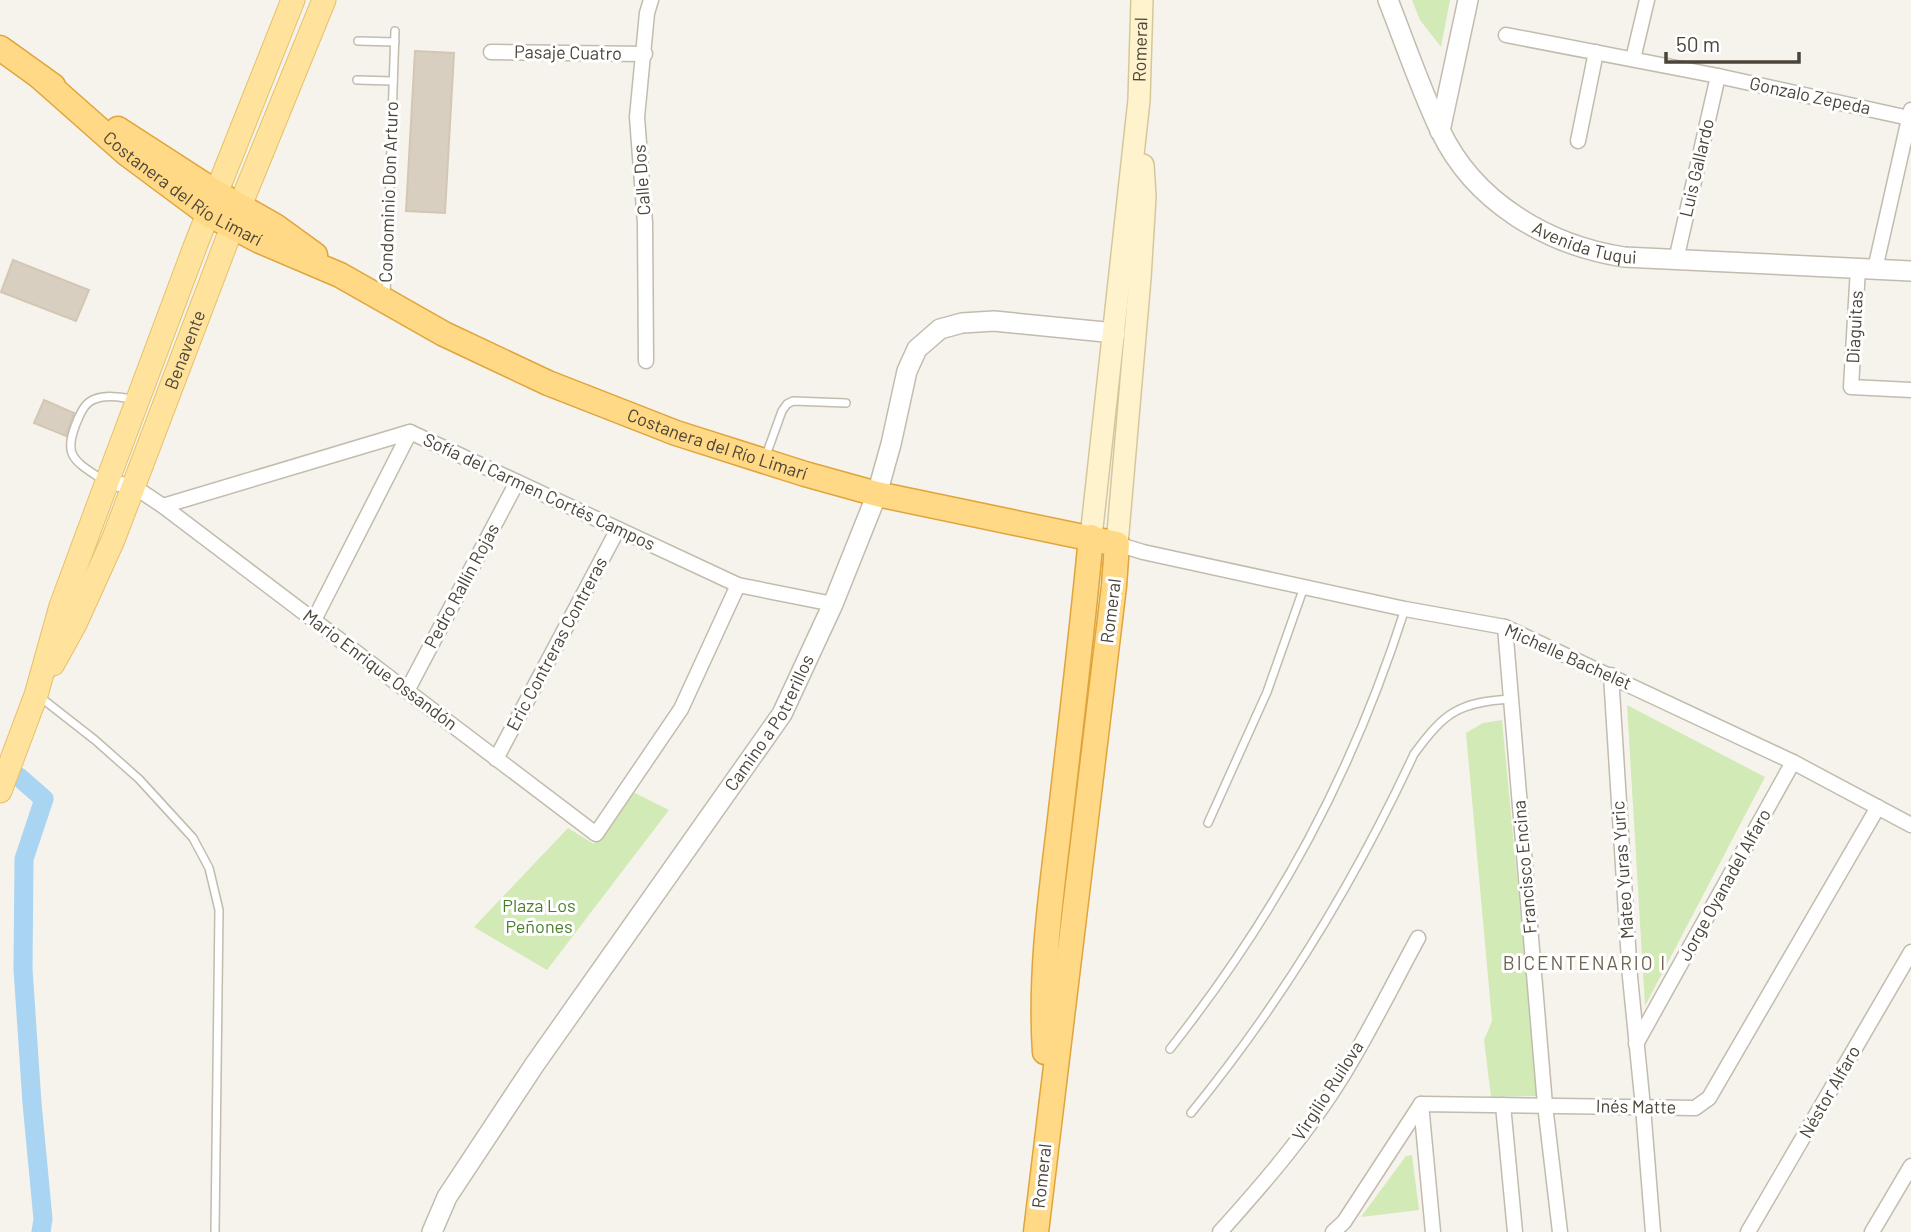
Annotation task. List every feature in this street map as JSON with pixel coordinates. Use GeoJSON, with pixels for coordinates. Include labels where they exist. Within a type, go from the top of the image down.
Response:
{"type":"FeatureCollection","features":[{"type":"Feature","properties":{"kind":"highway","name":"Costanera del Río Limarí"},"geometry":{"type":"LineString","coordinates":[[0,48],[40,77],[125,153],[386,303],[456,340],[548,383],[676,433],[764,462],[877,494],[1117,544]]}},
{"type":"Feature","properties":{"kind":"highway","name":"Romeral"},"geometry":{"type":"LineString","coordinates":[[1048,1120],[1043,1023],[1045,974],[1091,537]]}},
{"type":"Feature","properties":{"kind":"highway","name":"Romeral"},"geometry":{"type":"LineString","coordinates":[[1036,1232],[1117,544]]}},
{"type":"Feature","properties":{"kind":"main road","name":"Benavente"},"geometry":{"type":"LineString","coordinates":[[0,791],[36,695],[61,606],[213,203],[293,0]]}},
{"type":"Feature","properties":{"kind":"main road","name":"Benavente"},"geometry":{"type":"LineString","coordinates":[[36,695],[86,600],[113,540],[236,217],[324,0]]}},
{"type":"Feature","properties":{"kind":"main road","name":"Romeral"},"geometry":{"type":"LineString","coordinates":[[1091,537],[1139,100],[1142,0]]}},
{"type":"Feature","properties":{"kind":"main road","name":"Romeral"},"geometry":{"type":"LineString","coordinates":[[1117,544],[1145,197],[1139,100]]}},
{"type":"Feature","properties":{"kind":"street","name":"Calle Dos"},"geometry":{"type":"LineString","coordinates":[[646,361],[645,223],[637,117],[647,13],[651,0]]}},
{"type":"Feature","properties":{"kind":"street","name":"Avenida Tuqui"},"geometry":{"type":"LineString","coordinates":[[1388,0],[1440,131],[1452,151],[1483,188],[1520,219],[1540,231],[1604,254],[1911,271]]}},
{"type":"Feature","properties":{"kind":"street"},"geometry":{"type":"LineString","coordinates":[[1440,131],[1468,0]]}},
{"type":"Feature","properties":{"kind":"street"},"geometry":{"type":"LineString","coordinates":[[1633,59],[1647,0]]}},
{"type":"Feature","properties":{"kind":"street","name":"Gonzalo Zepeda"},"geometry":{"type":"LineString","coordinates":[[1506,35],[1910,113]]}},
{"type":"Feature","properties":{"kind":"street","name":"Pasaje Cuatro"},"geometry":{"type":"LineString","coordinates":[[491,52],[645,54]]}},
{"type":"Feature","properties":{"kind":"street"},"geometry":{"type":"LineString","coordinates":[[1578,141],[1596,52]]}},
{"type":"Feature","properties":{"kind":"street","name":"Luis Gallardo"},"geometry":{"type":"LineString","coordinates":[[1676,260],[1718,76]]}},
{"type":"Feature","properties":{"kind":"street","name":"Diaguitas"},"geometry":{"type":"LineString","coordinates":[[1910,113],[1867,268],[1851,387],[1911,390]]}},
{"type":"Feature","properties":{"kind":"street","name":"Camino a Potrerillos"},"geometry":{"type":"LineString","coordinates":[[432,1232],[447,1196],[535,1064],[782,714],[833,604],[877,494],[907,371],[917,349],[931,335],[950,325],[994,321],[1115,333]]}},
{"type":"Feature","properties":{"kind":"street"},"geometry":{"type":"LineString","coordinates":[[314,620],[410,432]]}},
{"type":"Feature","properties":{"kind":"street","name":"Sofía del Carmen Cortés Campos"},"geometry":{"type":"LineString","coordinates":[[163,506],[410,432],[738,585],[833,604]]}},
{"type":"Feature","properties":{"kind":"street"},"geometry":{"type":"LineString","coordinates":[[107,482],[133,486]]}},
{"type":"Feature","properties":{"kind":"street","name":"Pedro Rallín Rojas"},"geometry":{"type":"LineString","coordinates":[[407,691],[517,482]]}},
{"type":"Feature","properties":{"kind":"street","name":"Mario Enrique Ossandón"},"geometry":{"type":"LineString","coordinates":[[133,486],[596,834],[681,709],[738,585]]}},
{"type":"Feature","properties":{"kind":"street","name":"Eric Contreras Contreras"},"geometry":{"type":"LineString","coordinates":[[496,759],[618,529]]}},
{"type":"Feature","properties":{"kind":"street","name":"Michelle Bachelet"},"geometry":{"type":"LineString","coordinates":[[1117,544],[1405,609],[1505,627],[1793,762],[1911,825]]}},
{"type":"Feature","properties":{"kind":"street","name":"Francisco Encina"},"geometry":{"type":"LineString","coordinates":[[1505,627],[1545,1105],[1560,1232]]}},
{"type":"Feature","properties":{"kind":"street","name":"Mateo Yuras Yuric"},"geometry":{"type":"LineString","coordinates":[[1611,675],[1636,1044],[1653,1232]]}},
{"type":"Feature","properties":{"kind":"street","name":"Jorge Oyanadel Alfaro"},"geometry":{"type":"LineString","coordinates":[[1636,1044],[1793,762]]}},
{"type":"Feature","properties":{"kind":"street","name":"Inés Matte"},"geometry":{"type":"LineString","coordinates":[[1421,1104],[1695,1108],[1709,1098],[1878,807]]}},
{"type":"Feature","properties":{"kind":"street","name":"Virgilio Ruilova"},"geometry":{"type":"LineString","coordinates":[[1220,1232],[1303,1133],[1342,1076],[1418,939]]}},
{"type":"Feature","properties":{"kind":"street","name":"Néstor Alfaro"},"geometry":{"type":"LineString","coordinates":[[1748,1232],[1911,953]]}},
{"type":"Feature","properties":{"kind":"street"},"geometry":{"type":"LineString","coordinates":[[1340,1229],[1421,1104]]}},
{"type":"Feature","properties":{"kind":"street"},"geometry":{"type":"LineString","coordinates":[[1421,1104],[1433,1232]]}},
{"type":"Feature","properties":{"kind":"street"},"geometry":{"type":"LineString","coordinates":[[1503,1105],[1515,1232]]}},
{"type":"Feature","properties":{"kind":"street"},"geometry":{"type":"LineString","coordinates":[[1872,1232],[1911,1167]]}},
{"type":"Feature","properties":{"kind":"lane","name":"Condominio Don Arturo"},"geometry":{"type":"LineString","coordinates":[[386,303],[395,31]]}},
{"type":"Feature","properties":{"kind":"lane"},"geometry":{"type":"LineString","coordinates":[[358,41],[395,42]]}},
{"type":"Feature","properties":{"kind":"lane","name":"Condominio Don Arturo"},"geometry":{"type":"LineString","coordinates":[[357,80],[393,81]]}},
{"type":"Feature","properties":{"kind":"lane"},"geometry":{"type":"LineString","coordinates":[[107,482],[72,456],[70,438],[83,408],[94,399],[139,399]]}},
{"type":"Feature","properties":{"kind":"lane"},"geometry":{"type":"LineString","coordinates":[[764,462],[787,404],[793,401],[846,404]]}},
{"type":"Feature","properties":{"kind":"lane"},"geometry":{"type":"LineString","coordinates":[[1208,822],[1267,692],[1304,587]]}},
{"type":"Feature","properties":{"kind":"lane"},"geometry":{"type":"LineString","coordinates":[[1170,1049],[1239,957],[1300,859],[1351,756],[1390,659],[1405,609]]}},
{"type":"Feature","properties":{"kind":"lane"},"geometry":{"type":"LineString","coordinates":[[36,695],[95,740],[139,779],[193,838],[209,867],[219,910],[215,1232]]}},
{"type":"Feature","properties":{"kind":"lane"},"geometry":{"type":"LineString","coordinates":[[1191,1114],[1250,1038],[1316,939],[1346,888],[1414,754],[1426,737],[1444,717],[1466,705],[1484,700],[1511,698]]}},
{"type":"Feature","properties":{"kind":"green space"},"geometry":{"type":"Polygon","coordinates":[[[1412,0],[1450,0],[1441,47],[1420,20],[1412,0]]]}},
{"type":"Feature","properties":{"kind":"green space"},"geometry":{"type":"Polygon","coordinates":[[[1627,705],[1765,777],[1645,1006],[1627,705]]]}},
{"type":"Feature","properties":{"kind":"green space"},"geometry":{"type":"Polygon","coordinates":[[[1502,720],[1538,1096],[1491,1097],[1484,1040],[1492,1021],[1466,733],[1483,723],[1502,720]]]}},
{"type":"Feature","properties":{"kind":"green space","name":"Plaza Los Peñones"},"geometry":{"type":"Polygon","coordinates":[[[633,792],[669,810],[547,970],[474,927],[568,828],[594,844],[633,792]]]}},
{"type":"Feature","properties":{"kind":"green space"},"geometry":{"type":"Polygon","coordinates":[[[1412,1155],[1419,1210],[1361,1217],[1406,1156],[1412,1155]]]}},
{"type":"Feature","properties":{"kind":"building"},"geometry":{"type":"Polygon","coordinates":[[[415,51],[454,53],[445,213],[406,211],[415,51]]]}},
{"type":"Feature","properties":{"kind":"building"},"geometry":{"type":"Polygon","coordinates":[[[13,260],[89,290],[76,321],[1,292],[13,260]]]}},
{"type":"Feature","properties":{"kind":"building"},"geometry":{"type":"Polygon","coordinates":[[[44,400],[74,413],[66,436],[34,423],[44,400]]]}},
{"type":"Feature","properties":{"kind":"waterway"},"geometry":{"type":"LineString","coordinates":[[19,777],[44,799],[24,859],[23,969],[43,1219],[41,1232]]}},
{"type":"Feature","properties":{"kind":"district","name":"BICENTENARIO I"},"geometry":{"type":"Point","coordinates":[1585,963]}}]}
